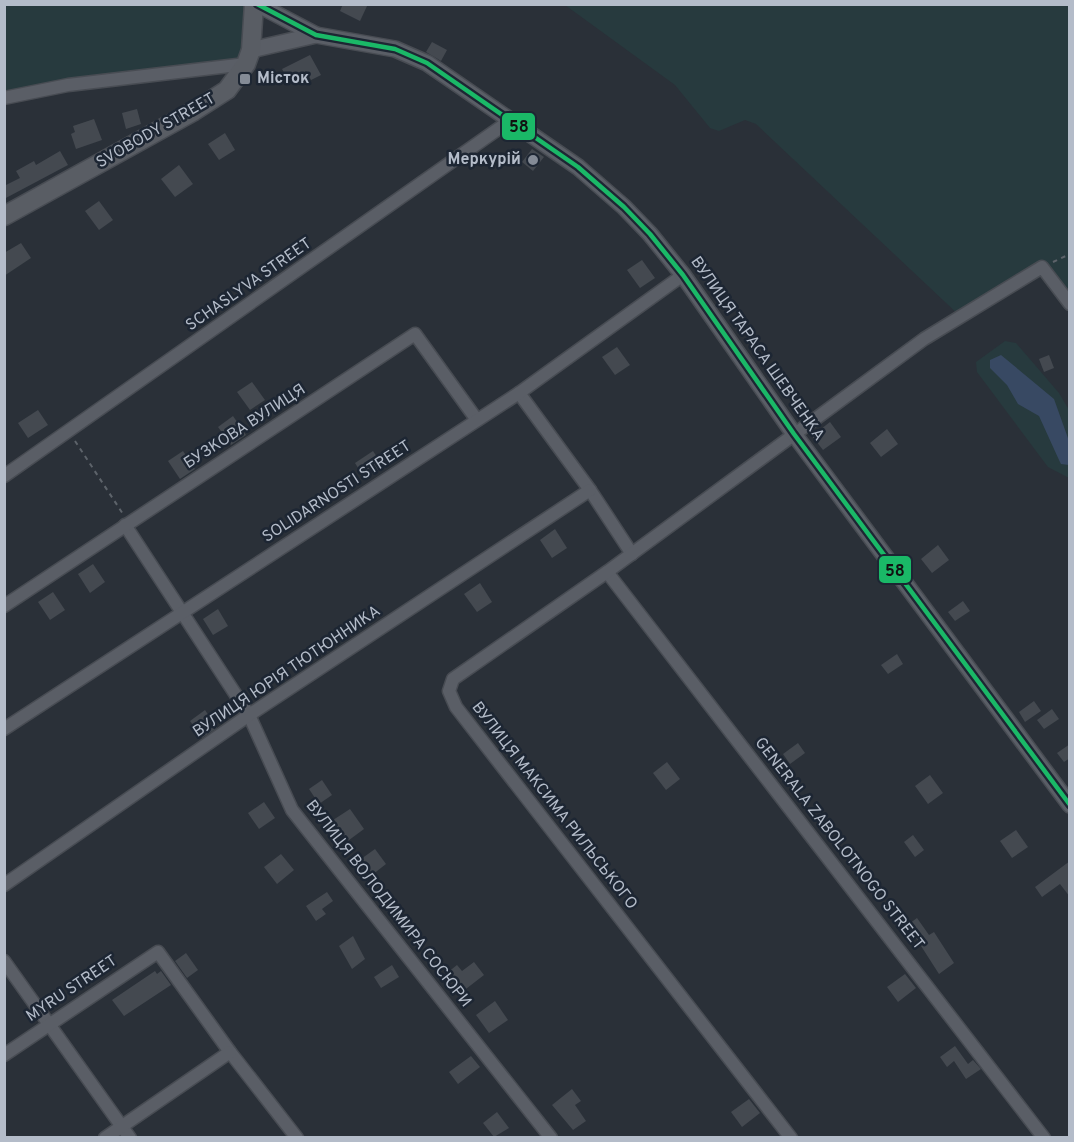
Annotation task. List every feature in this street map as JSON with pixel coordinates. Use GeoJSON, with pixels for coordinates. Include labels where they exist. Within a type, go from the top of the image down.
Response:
{"type":"FeatureCollection","features":[{"type":"Feature","properties":{"kind":"main road"},"geometry":{"type":"LineString","coordinates":[[248,57],[256,4]]}},
{"type":"Feature","properties":{"kind":"main road","name":"SVOBODY STREET"},"geometry":{"type":"LineString","coordinates":[[4,216],[210,102],[227,90],[248,57]]}},
{"type":"Feature","properties":{"kind":"street","name":"ВУЛИЦЯ ТАРАСА ШЕВЧЕНКА"},"geometry":{"type":"LineString","coordinates":[[256,4],[316,35],[407,54],[427,63],[578,167],[606,190],[650,234],[683,275],[794,434],[1070,805]]}},
{"type":"Feature","properties":{"kind":"street","name":"ВУЛИЦЯ ТАРАСА ШЕВЧЕНКА"},"geometry":{"type":"LineString","coordinates":[[248,57],[316,35]]}},
{"type":"Feature","properties":{"kind":"street"},"geometry":{"type":"LineString","coordinates":[[4,98],[68,85],[248,57]]}},
{"type":"Feature","properties":{"kind":"street","name":"SCHASLYVA STREET"},"geometry":{"type":"LineString","coordinates":[[4,476],[511,120]]}},
{"type":"Feature","properties":{"kind":"street"},"geometry":{"type":"LineString","coordinates":[[1042,267],[1070,304]]}},
{"type":"Feature","properties":{"kind":"street","name":"ВУЛИЦЯ МАКСИМА РИЛЬСЬКОГО"},"geometry":{"type":"LineString","coordinates":[[791,1137],[456,707],[449,691],[453,679],[607,573],[924,339],[1042,267]]}},
{"type":"Feature","properties":{"kind":"street","name":"SOLIDARNOSTI STREET"},"geometry":{"type":"LineString","coordinates":[[4,729],[519,393],[683,275]]}},
{"type":"Feature","properties":{"kind":"street","name":"БУЗКОВА ВУЛИЦЯ"},"geometry":{"type":"LineString","coordinates":[[4,606],[415,334],[477,420]]}},
{"type":"Feature","properties":{"kind":"street"},"geometry":{"type":"LineString","coordinates":[[519,393],[590,490],[632,554]]}},
{"type":"Feature","properties":{"kind":"street","name":"ВУЛИЦЯ ЮРІЯ ТЮТЮННИКА"},"geometry":{"type":"LineString","coordinates":[[4,885],[249,715],[590,490]]}},
{"type":"Feature","properties":{"kind":"street","name":"ВУЛИЦЯ ВОЛОДИМИРА СОСЮРИ"},"geometry":{"type":"LineString","coordinates":[[125,525],[249,715],[292,810],[551,1137]]}},
{"type":"Feature","properties":{"kind":"street","name":"GENERALA ZABOLOTNOGO STREET"},"geometry":{"type":"LineString","coordinates":[[607,573],[1044,1137]]}},
{"type":"Feature","properties":{"kind":"street","name":"MYRU STREET"},"geometry":{"type":"LineString","coordinates":[[4,1055],[158,952],[230,1052]]}},
{"type":"Feature","properties":{"kind":"street"},"geometry":{"type":"LineString","coordinates":[[4,961],[130,1137]]}},
{"type":"Feature","properties":{"kind":"street"},"geometry":{"type":"LineString","coordinates":[[105,1137],[230,1052],[297,1137]]}},
{"type":"Feature","properties":{"kind":"path"},"geometry":{"type":"LineString","coordinates":[[1042,267],[1070,254]]}},
{"type":"Feature","properties":{"kind":"path"},"geometry":{"type":"LineString","coordinates":[[69,431],[124,516],[125,525]]}},
{"type":"Feature","properties":{"kind":"green space"},"geometry":{"type":"Polygon","coordinates":[[[6,5],[254,5],[246,64],[5,98],[6,5]]]}},
{"type":"Feature","properties":{"kind":"green space"},"geometry":{"type":"Polygon","coordinates":[[[565,5],[1069,5],[1069,304],[1042,267],[961,317],[756,124],[745,120],[719,131],[710,128],[675,85],[565,5]]]}},
{"type":"Feature","properties":{"kind":"green space"},"geometry":{"type":"Polygon","coordinates":[[[1005,341],[1016,343],[1059,393],[1069,410],[1069,478],[1048,467],[977,372],[976,362],[1005,341]]]}},
{"type":"Feature","properties":{"kind":"water"},"geometry":{"type":"Polygon","coordinates":[[[1001,355],[1054,399],[1069,441],[1069,465],[1061,464],[1039,416],[1018,404],[1007,385],[990,368],[990,360],[1001,355]]]}},
{"type":"Feature","properties":{"kind":"building"},"geometry":{"type":"Polygon","coordinates":[[[343,4],[368,4],[360,21],[340,11],[343,4]]]}},
{"type":"Feature","properties":{"kind":"building"},"geometry":{"type":"Polygon","coordinates":[[[432,42],[447,50],[441,61],[426,52],[432,42]]]}},
{"type":"Feature","properties":{"kind":"building"},"geometry":{"type":"Polygon","coordinates":[[[310,55],[321,75],[311,80],[306,71],[289,82],[282,69],[310,55]]]}},
{"type":"Feature","properties":{"kind":"building"},"geometry":{"type":"Polygon","coordinates":[[[137,109],[141,124],[126,129],[122,113],[137,109]]]}},
{"type":"Feature","properties":{"kind":"building"},"geometry":{"type":"Polygon","coordinates":[[[94,119],[102,140],[76,149],[71,134],[75,132],[73,126],[94,119]]]}},
{"type":"Feature","properties":{"kind":"building"},"geometry":{"type":"Polygon","coordinates":[[[225,133],[235,150],[219,160],[208,144],[225,133]]]}},
{"type":"Feature","properties":{"kind":"building","name":"Меркурій"},"geometry":{"type":"Polygon","coordinates":[[[532,149],[544,157],[533,171],[522,162],[532,149]]]}},
{"type":"Feature","properties":{"kind":"building"},"geometry":{"type":"Polygon","coordinates":[[[60,151],[68,165],[4,199],[4,186],[20,178],[16,171],[34,161],[36,165],[60,151]]]}},
{"type":"Feature","properties":{"kind":"building"},"geometry":{"type":"Polygon","coordinates":[[[179,165],[193,184],[175,197],[161,179],[179,165]]]}},
{"type":"Feature","properties":{"kind":"building"},"geometry":{"type":"Polygon","coordinates":[[[99,201],[113,220],[99,230],[85,211],[99,201]]]}},
{"type":"Feature","properties":{"kind":"building"},"geometry":{"type":"Polygon","coordinates":[[[21,243],[31,258],[4,276],[4,253],[21,243]]]}},
{"type":"Feature","properties":{"kind":"building"},"geometry":{"type":"Polygon","coordinates":[[[642,260],[655,278],[640,288],[627,270],[642,260]]]}},
{"type":"Feature","properties":{"kind":"building"},"geometry":{"type":"Polygon","coordinates":[[[617,347],[630,365],[615,375],[602,357],[617,347]]]}},
{"type":"Feature","properties":{"kind":"building"},"geometry":{"type":"Polygon","coordinates":[[[1049,355],[1054,368],[1044,372],[1039,359],[1049,355]]]}},
{"type":"Feature","properties":{"kind":"building"},"geometry":{"type":"Polygon","coordinates":[[[252,382],[265,400],[250,410],[237,392],[252,382]]]}},
{"type":"Feature","properties":{"kind":"building"},"geometry":{"type":"Polygon","coordinates":[[[38,410],[48,425],[28,438],[18,423],[38,410]]]}},
{"type":"Feature","properties":{"kind":"building"},"geometry":{"type":"Polygon","coordinates":[[[233,416],[246,435],[231,445],[218,427],[233,416]]]}},
{"type":"Feature","properties":{"kind":"building"},"geometry":{"type":"Polygon","coordinates":[[[830,422],[841,437],[823,450],[812,436],[830,422]]]}},
{"type":"Feature","properties":{"kind":"building"},"geometry":{"type":"Polygon","coordinates":[[[887,429],[898,444],[881,457],[870,443],[887,429]]]}},
{"type":"Feature","properties":{"kind":"building"},"geometry":{"type":"Polygon","coordinates":[[[183,451],[195,469],[180,479],[168,461],[183,451]]]}},
{"type":"Feature","properties":{"kind":"building"},"geometry":{"type":"Polygon","coordinates":[[[373,451],[383,466],[365,479],[355,463],[373,451]]]}},
{"type":"Feature","properties":{"kind":"building"},"geometry":{"type":"Polygon","coordinates":[[[555,529],[567,548],[552,558],[540,540],[555,529]]]}},
{"type":"Feature","properties":{"kind":"building"},"geometry":{"type":"Polygon","coordinates":[[[938,545],[949,560],[932,573],[921,559],[938,545]]]}},
{"type":"Feature","properties":{"kind":"building"},"geometry":{"type":"Polygon","coordinates":[[[93,564],[105,582],[90,593],[78,574],[93,564]]]}},
{"type":"Feature","properties":{"kind":"building"},"geometry":{"type":"Polygon","coordinates":[[[480,583],[492,602],[477,612],[464,594],[480,583]]]}},
{"type":"Feature","properties":{"kind":"building"},"geometry":{"type":"Polygon","coordinates":[[[53,592],[65,610],[50,620],[38,602],[53,592]]]}},
{"type":"Feature","properties":{"kind":"building"},"geometry":{"type":"Polygon","coordinates":[[[963,601],[970,611],[955,621],[948,612],[963,601]]]}},
{"type":"Feature","properties":{"kind":"building"},"geometry":{"type":"Polygon","coordinates":[[[218,609],[228,626],[213,635],[203,619],[218,609]]]}},
{"type":"Feature","properties":{"kind":"building"},"geometry":{"type":"Polygon","coordinates":[[[897,654],[903,664],[888,674],[881,665],[897,654]]]}},
{"type":"Feature","properties":{"kind":"building"},"geometry":{"type":"Polygon","coordinates":[[[1034,701],[1041,711],[1025,722],[1019,712],[1034,701]]]}},
{"type":"Feature","properties":{"kind":"building"},"geometry":{"type":"Polygon","coordinates":[[[1052,709],[1059,719],[1044,729],[1037,720],[1052,709]]]}},
{"type":"Feature","properties":{"kind":"building"},"geometry":{"type":"Polygon","coordinates":[[[205,710],[217,728],[202,738],[190,721],[205,710]]]}},
{"type":"Feature","properties":{"kind":"building"},"geometry":{"type":"Polygon","coordinates":[[[798,743],[805,753],[790,764],[783,754],[798,743]]]}},
{"type":"Feature","properties":{"kind":"building"},"geometry":{"type":"Polygon","coordinates":[[[1070,744],[1070,758],[1064,762],[1057,753],[1070,744]]]}},
{"type":"Feature","properties":{"kind":"building"},"geometry":{"type":"Polygon","coordinates":[[[667,762],[680,779],[666,790],[653,773],[667,762]]]}},
{"type":"Feature","properties":{"kind":"building"},"geometry":{"type":"Polygon","coordinates":[[[930,775],[943,793],[928,804],[915,786],[930,775]]]}},
{"type":"Feature","properties":{"kind":"building"},"geometry":{"type":"Polygon","coordinates":[[[322,780],[332,795],[319,804],[309,789],[322,780]]]}},
{"type":"Feature","properties":{"kind":"building"},"geometry":{"type":"Polygon","coordinates":[[[264,802],[275,818],[259,829],[248,813],[264,802]]]}},
{"type":"Feature","properties":{"kind":"building"},"geometry":{"type":"Polygon","coordinates":[[[350,809],[364,829],[345,843],[330,822],[350,809]]]}},
{"type":"Feature","properties":{"kind":"building"},"geometry":{"type":"Polygon","coordinates":[[[1016,830],[1028,847],[1012,858],[1000,841],[1016,830]]]}},
{"type":"Feature","properties":{"kind":"building"},"geometry":{"type":"Polygon","coordinates":[[[913,835],[924,850],[915,857],[904,842],[913,835]]]}},
{"type":"Feature","properties":{"kind":"building"},"geometry":{"type":"Polygon","coordinates":[[[375,849],[386,864],[372,875],[361,859],[375,849]]]}},
{"type":"Feature","properties":{"kind":"building"},"geometry":{"type":"Polygon","coordinates":[[[281,854],[294,870],[277,884],[264,867],[281,854]]]}},
{"type":"Feature","properties":{"kind":"building"},"geometry":{"type":"Polygon","coordinates":[[[1070,861],[1070,897],[1060,884],[1042,897],[1035,887],[1070,861]]]}},
{"type":"Feature","properties":{"kind":"building"},"geometry":{"type":"Polygon","coordinates":[[[327,892],[333,901],[322,909],[326,914],[316,921],[306,906],[327,892]]]}},
{"type":"Feature","properties":{"kind":"building"},"geometry":{"type":"Polygon","coordinates":[[[917,918],[929,935],[934,932],[954,963],[939,974],[914,935],[909,938],[902,929],[917,918]]]}},
{"type":"Feature","properties":{"kind":"building"},"geometry":{"type":"Polygon","coordinates":[[[353,936],[365,959],[352,969],[339,946],[353,936]]]}},
{"type":"Feature","properties":{"kind":"building"},"geometry":{"type":"Polygon","coordinates":[[[186,953],[198,970],[187,978],[175,961],[186,953]]]}},
{"type":"Feature","properties":{"kind":"building"},"geometry":{"type":"Polygon","coordinates":[[[474,962],[484,975],[462,992],[447,973],[457,965],[462,971],[474,962]]]}},
{"type":"Feature","properties":{"kind":"building"},"geometry":{"type":"Polygon","coordinates":[[[392,965],[399,977],[381,988],[374,977],[392,965]]]}},
{"type":"Feature","properties":{"kind":"building"},"geometry":{"type":"Polygon","coordinates":[[[155,971],[157,974],[161,971],[171,985],[124,1016],[112,1000],[155,971]]]}},
{"type":"Feature","properties":{"kind":"building"},"geometry":{"type":"Polygon","coordinates":[[[905,974],[916,988],[898,1002],[887,987],[905,974]]]}},
{"type":"Feature","properties":{"kind":"building"},"geometry":{"type":"Polygon","coordinates":[[[495,1001],[508,1020],[489,1033],[476,1015],[495,1001]]]}},
{"type":"Feature","properties":{"kind":"building"},"geometry":{"type":"Polygon","coordinates":[[[955,1046],[968,1064],[973,1060],[981,1069],[966,1079],[954,1061],[947,1067],[940,1057],[955,1046]]]}},
{"type":"Feature","properties":{"kind":"building"},"geometry":{"type":"Polygon","coordinates":[[[471,1056],[480,1067],[458,1084],[449,1072],[471,1056]]]}},
{"type":"Feature","properties":{"kind":"building"},"geometry":{"type":"Polygon","coordinates":[[[572,1089],[581,1101],[575,1105],[586,1121],[573,1130],[552,1105],[572,1089]]]}},
{"type":"Feature","properties":{"kind":"building"},"geometry":{"type":"Polygon","coordinates":[[[749,1099],[760,1113],[742,1127],[731,1112],[749,1099]]]}},
{"type":"Feature","properties":{"kind":"building"},"geometry":{"type":"Polygon","coordinates":[[[497,1112],[509,1128],[494,1137],[483,1123],[497,1112]]]}},
{"type":"Feature","properties":{"kind":"transit line","name":"58"},"geometry":{"type":"LineString","coordinates":[[257,4],[316,35],[395,49],[427,63],[578,167],[624,207],[650,234],[683,275],[794,434],[1070,805]]}},
{"type":"Feature","properties":{"kind":"place","name":"Місток"},"geometry":{"type":"Point","coordinates":[245,79]}},
{"type":"Feature","properties":{"kind":"place","name":"Меркурій"},"geometry":{"type":"Point","coordinates":[533,160]}}]}
